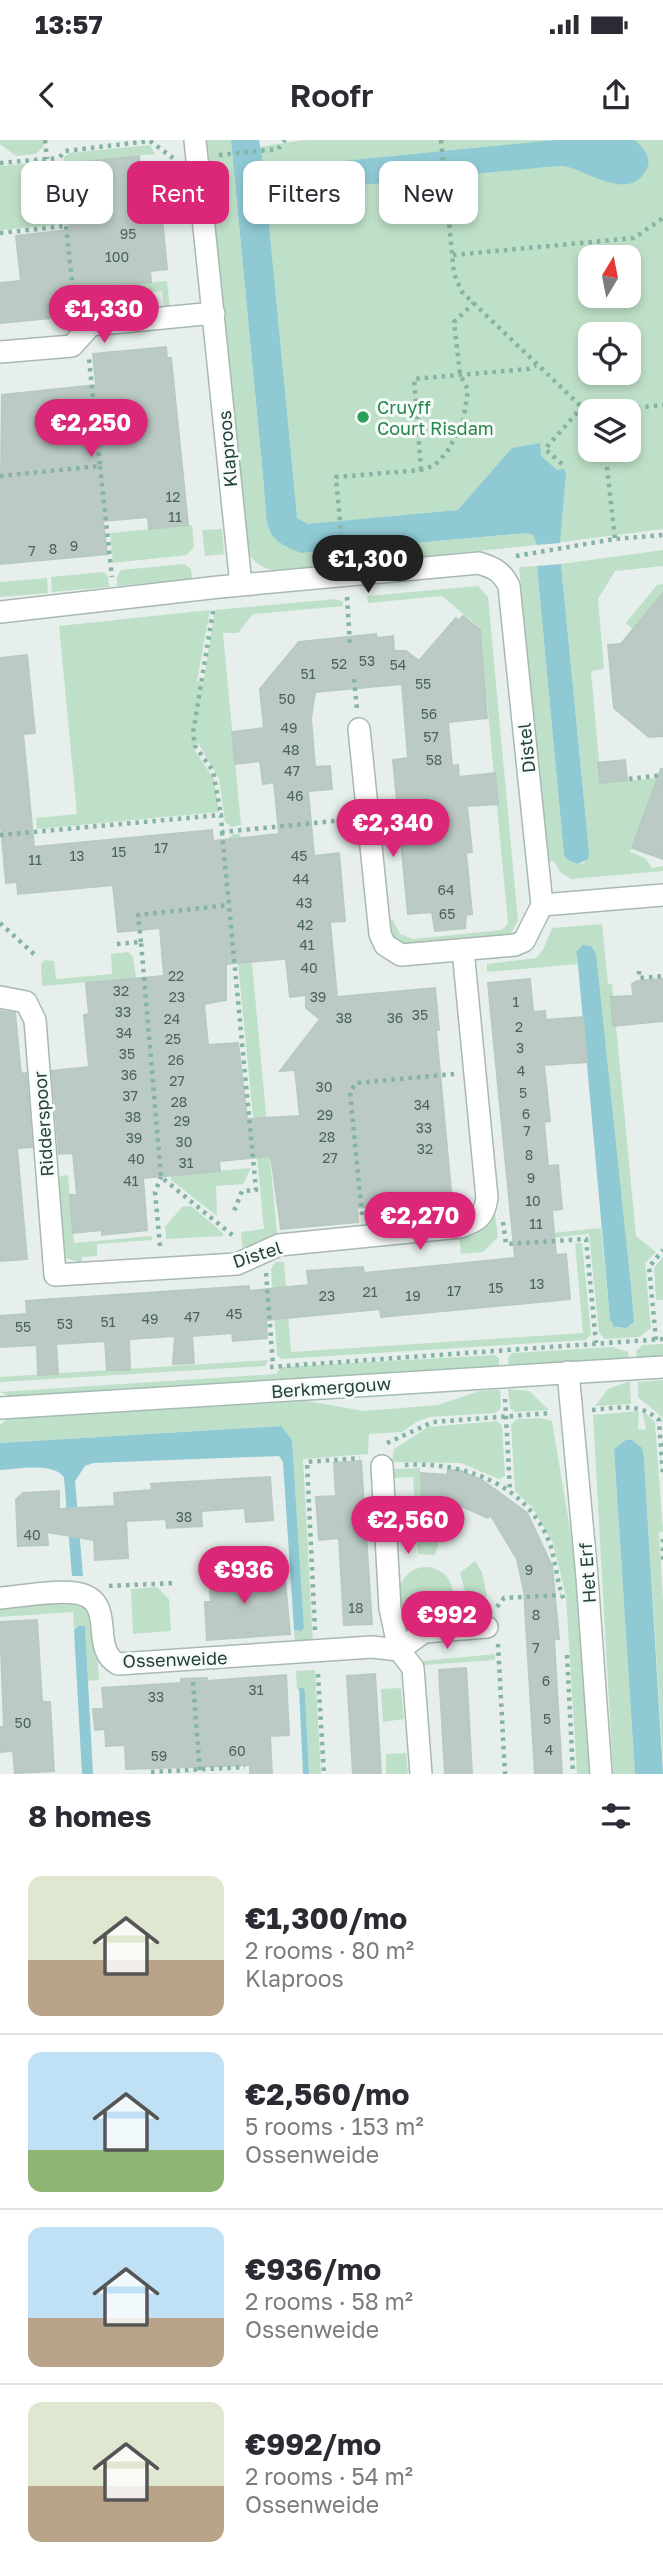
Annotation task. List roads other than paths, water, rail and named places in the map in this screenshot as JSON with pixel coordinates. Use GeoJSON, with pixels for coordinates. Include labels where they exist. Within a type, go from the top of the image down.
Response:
{"type":"FeatureCollection","features":[{"type":"Feature","properties":{"kind":"street","name":"Klaproos"},"geometry":{"type":"LineString","coordinates":[[197,148],[241,585]]}},
{"type":"Feature","properties":{"kind":"street"},"geometry":{"type":"LineString","coordinates":[[0,352],[72,346],[91,325],[214,313]]}},
{"type":"Feature","properties":{"kind":"street","name":"Distel"},"geometry":{"type":"LineString","coordinates":[[241,585],[344,569],[479,563],[503,574],[509,586],[542,905]]}},
{"type":"Feature","properties":{"kind":"street"},"geometry":{"type":"LineString","coordinates":[[0,612],[241,585]]}},
{"type":"Feature","properties":{"kind":"street"},"geometry":{"type":"LineString","coordinates":[[359,729],[380,934],[385,945],[401,955],[515,945],[524,941],[542,905],[663,895]]}},
{"type":"Feature","properties":{"kind":"street","name":"Distel"},"geometry":{"type":"LineString","coordinates":[[55,1275],[237,1264],[279,1245],[460,1227],[478,1222],[485,1211],[487,1198],[463,950]]}},
{"type":"Feature","properties":{"kind":"street","name":"Ridderspoor"},"geometry":{"type":"LineString","coordinates":[[0,997],[26,1002],[35,1020],[55,1275]]}},
{"type":"Feature","properties":{"kind":"street","name":"Berkmergouw"},"geometry":{"type":"LineString","coordinates":[[0,1408],[663,1367]]}},
{"type":"Feature","properties":{"kind":"street","name":"Het Erf"},"geometry":{"type":"LineString","coordinates":[[568,1372],[581,1497],[601,1774]]}},
{"type":"Feature","properties":{"kind":"street"},"geometry":{"type":"LineString","coordinates":[[382,1462],[390,1608],[398,1650],[413,1668],[421,1774]]}},
{"type":"Feature","properties":{"kind":"street","name":"Ossenweide"},"geometry":{"type":"LineString","coordinates":[[0,1598],[74,1593],[97,1603],[102,1613],[105,1651],[109,1659],[118,1664],[372,1647],[398,1650]]}},
{"type":"Feature","properties":{"kind":"street"},"geometry":{"type":"LineString","coordinates":[[398,1650],[424,1632],[494,1628]]}},
{"type":"Feature","properties":{"kind":"water"},"geometry":{"type":"Polygon","coordinates":[[[231,140],[259,140],[262,161],[243,161],[243,224],[269,224],[297,518],[308,524],[458,510],[512,448],[540,443],[541,456],[557,470],[564,469],[566,473],[560,543],[537,545],[533,535],[528,533],[302,553],[289,548],[273,536],[266,511],[231,140]]]}},
{"type":"Feature","properties":{"kind":"water"},"geometry":{"type":"Polygon","coordinates":[[[556,140],[635,140],[648,156],[647,168],[640,178],[631,183],[610,182],[568,167],[557,166],[478,174],[478,161],[379,161],[379,183],[365,185],[365,161],[342,161],[556,140]]]}},
{"type":"Feature","properties":{"kind":"water"},"geometry":{"type":"Polygon","coordinates":[[[561,564],[589,852],[588,859],[578,864],[564,855],[537,566],[561,564]]]}},
{"type":"Feature","properties":{"kind":"water"},"geometry":{"type":"Polygon","coordinates":[[[583,945],[591,946],[596,954],[634,1322],[626,1328],[614,1327],[610,1319],[575,953],[583,945]]]}},
{"type":"Feature","properties":{"kind":"water"},"geometry":{"type":"Polygon","coordinates":[[[281,1426],[292,1440],[304,1628],[301,1631],[294,1630],[283,1462],[279,1456],[93,1463],[85,1466],[75,1481],[83,1576],[72,1576],[64,1477],[59,1472],[43,1468],[0,1470],[0,1443],[281,1426]]]}},
{"type":"Feature","properties":{"kind":"water"},"geometry":{"type":"Polygon","coordinates":[[[626,1440],[632,1440],[642,1448],[644,1459],[663,1774],[635,1774],[614,1449],[626,1440]]]}},
{"type":"Feature","properties":{"kind":"water"},"geometry":{"type":"Polygon","coordinates":[[[78,1626],[85,1626],[93,1774],[82,1774],[74,1630],[78,1626]]]}},
{"type":"Feature","properties":{"kind":"water"},"geometry":{"type":"Polygon","coordinates":[[[299,1688],[304,1688],[305,1694],[309,1774],[303,1774],[299,1688]]]}},
{"type":"Feature","properties":{"kind":"place","name":"Cruyff Court Risdam"},"geometry":{"type":"Point","coordinates":[363,417]}}]}
